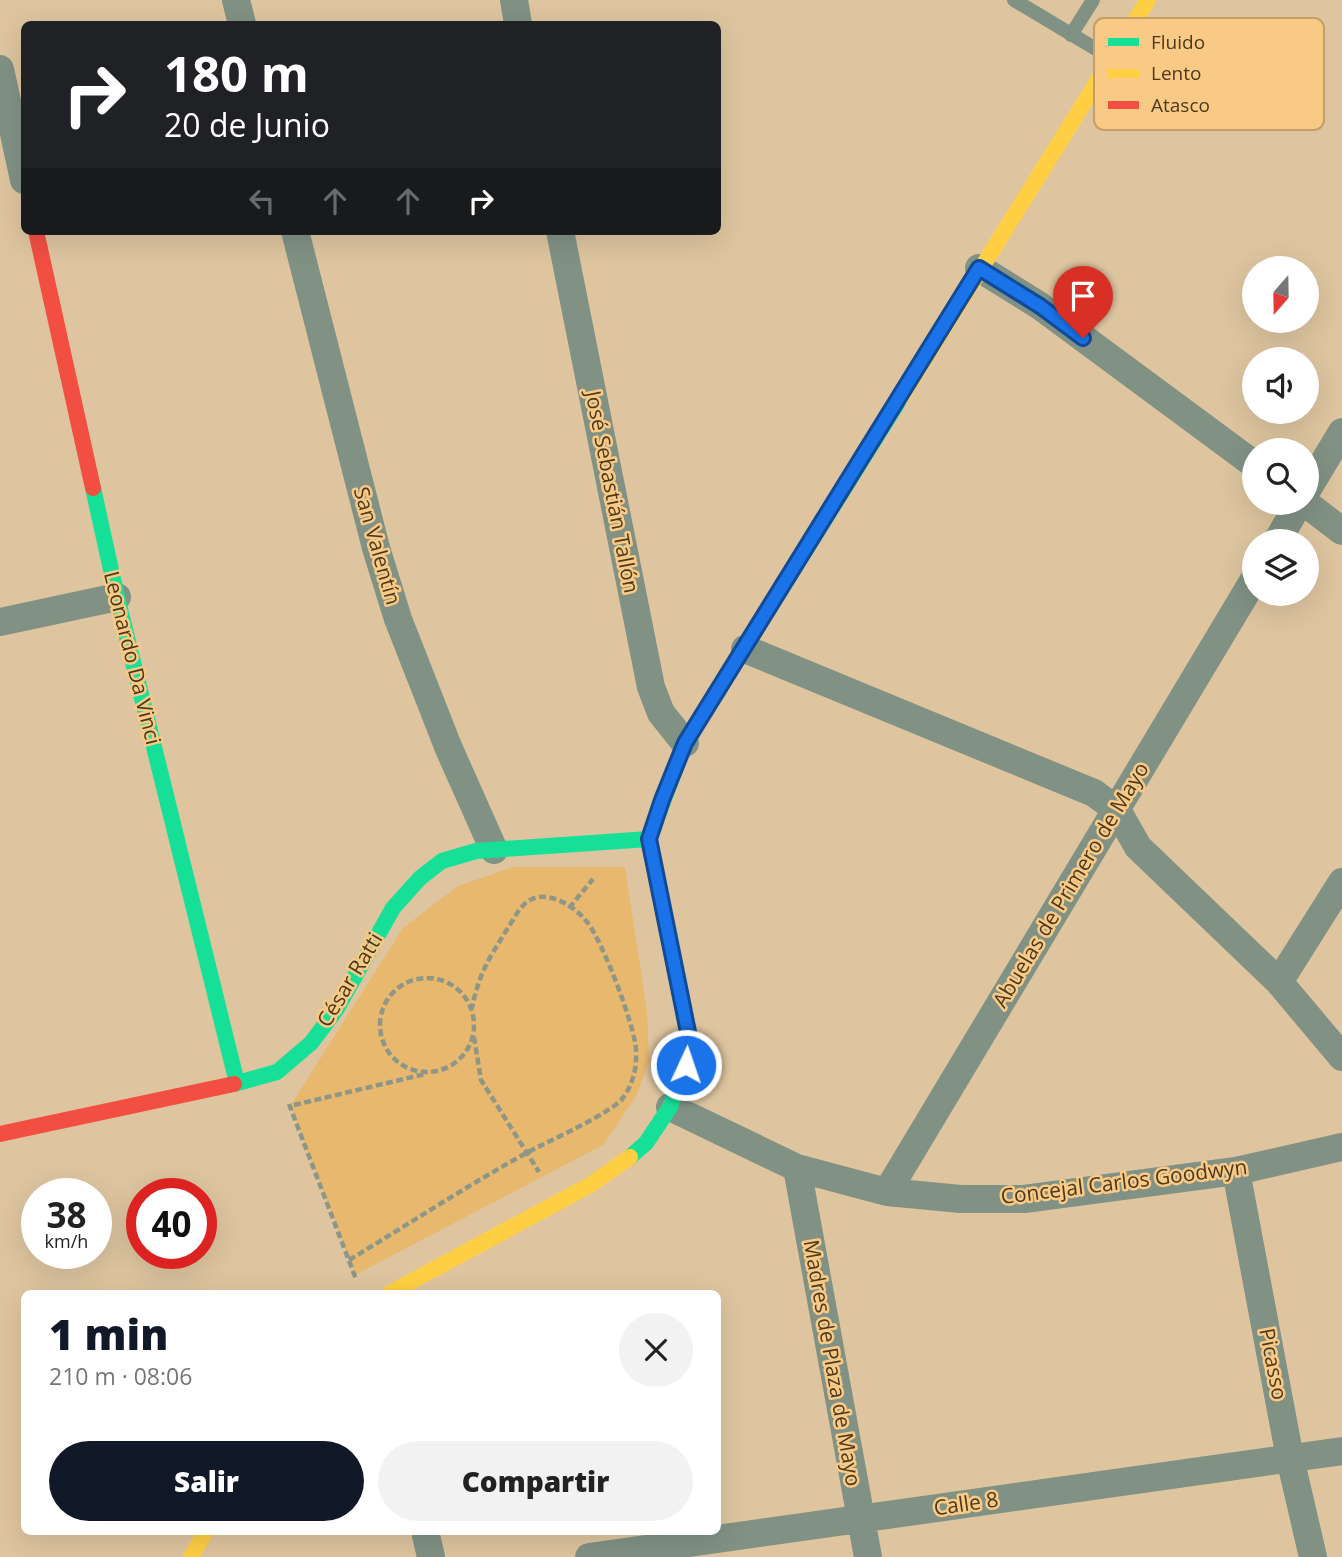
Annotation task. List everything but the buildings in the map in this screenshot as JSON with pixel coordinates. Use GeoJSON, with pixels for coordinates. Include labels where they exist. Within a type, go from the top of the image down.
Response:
{"type":"FeatureCollection","features":[{"type":"Feature","properties":{"kind":"street"},"geometry":{"type":"LineString","coordinates":[[236,0],[241,21]]}},
{"type":"Feature","properties":{"kind":"street"},"geometry":{"type":"LineString","coordinates":[[514,0],[518,21]]}},
{"type":"Feature","properties":{"kind":"street"},"geometry":{"type":"LineString","coordinates":[[1137,18],[1148,0]]}},
{"type":"Feature","properties":{"kind":"street"},"geometry":{"type":"LineString","coordinates":[[0,69],[21,166]]}},
{"type":"Feature","properties":{"kind":"street"},"geometry":{"type":"LineString","coordinates":[[396,1290],[621,1165],[646,1143],[670,1107],[686,1065],[688,1032],[649,839],[685,743],[1094,87]]}},
{"type":"Feature","properties":{"kind":"street","name":"Leonardo Da Vinci"},"geometry":{"type":"LineString","coordinates":[[37,235],[117,597],[237,1083]]}},
{"type":"Feature","properties":{"kind":"street","name":"San Valentín"},"geometry":{"type":"LineString","coordinates":[[296,235],[376,548],[398,619],[449,749],[494,850]]}},
{"type":"Feature","properties":{"kind":"street","name":"José Sebastián Tallón"},"geometry":{"type":"LineString","coordinates":[[561,235],[651,687],[661,713],[685,743]]}},
{"type":"Feature","properties":{"kind":"street"},"geometry":{"type":"LineString","coordinates":[[979,268],[1040,306],[1242,455]]}},
{"type":"Feature","properties":{"kind":"street"},"geometry":{"type":"LineString","coordinates":[[1319,470],[1342,432]]}},
{"type":"Feature","properties":{"kind":"street"},"geometry":{"type":"LineString","coordinates":[[1319,514],[1342,531]]}},
{"type":"Feature","properties":{"kind":"street"},"geometry":{"type":"LineString","coordinates":[[0,622],[117,597]]}},
{"type":"Feature","properties":{"kind":"street","name":"Abuelas de Primero de Mayo"},"geometry":{"type":"LineString","coordinates":[[887,1192],[1242,600]]}},
{"type":"Feature","properties":{"kind":"street"},"geometry":{"type":"LineString","coordinates":[[745,649],[1094,793],[1116,810],[1138,846],[1279,982],[1342,1057]]}},
{"type":"Feature","properties":{"kind":"street","name":"César Ratti"},"geometry":{"type":"LineString","coordinates":[[0,1134],[277,1072],[311,1043],[336,1010],[393,908],[420,878],[442,861],[476,851],[649,839]]}},
{"type":"Feature","properties":{"kind":"street"},"geometry":{"type":"LineString","coordinates":[[1279,982],[1342,883]]}},
{"type":"Feature","properties":{"kind":"street","name":"Concejal Carlos Goodwyn"},"geometry":{"type":"LineString","coordinates":[[670,1107],[797,1168],[887,1192],[961,1199],[1024,1199],[1236,1171],[1342,1147]]}},
{"type":"Feature","properties":{"kind":"street","name":"Madres de Plaza de Mayo"},"geometry":{"type":"LineString","coordinates":[[797,1168],[868,1557]]}},
{"type":"Feature","properties":{"kind":"street","name":"Picasso"},"geometry":{"type":"LineString","coordinates":[[1236,1171],[1290,1458],[1313,1557]]}},
{"type":"Feature","properties":{"kind":"street","name":"Calle 8"},"geometry":{"type":"LineString","coordinates":[[589,1557],[1342,1451]]}},
{"type":"Feature","properties":{"kind":"street"},"geometry":{"type":"LineString","coordinates":[[191,1557],[204,1535]]}},
{"type":"Feature","properties":{"kind":"street"},"geometry":{"type":"LineString","coordinates":[[426,1535],[431,1557]]}},
{"type":"Feature","properties":{"kind":"lane"},"geometry":{"type":"LineString","coordinates":[[1014,0],[1094,48]]}},
{"type":"Feature","properties":{"kind":"lane"},"geometry":{"type":"LineString","coordinates":[[1071,35],[1093,0]]}},
{"type":"Feature","properties":{"kind":"path"},"geometry":{"type":"LineString","coordinates":[[349,1260],[528,1153],[620,1102],[629,1088],[635,1071],[636,1048],[631,1024],[598,940],[585,919],[561,902],[547,896],[527,902],[486,962],[478,979],[472,1007]]}},
{"type":"Feature","properties":{"kind":"path"},"geometry":{"type":"LineString","coordinates":[[431,1073],[414,1071],[407,1067],[388,1052],[381,1037],[380,1020],[384,1004],[393,991],[407,982],[423,978],[439,979],[453,985],[464,994],[472,1007],[481,1080],[558,1202]]}},
{"type":"Feature","properties":{"kind":"path"},"geometry":{"type":"LineString","coordinates":[[290,1106],[445,1069],[458,1062],[474,1037]]}},
{"type":"Feature","properties":{"kind":"path"},"geometry":{"type":"LineString","coordinates":[[277,1072],[358,1284]]}},
{"type":"Feature","properties":{"kind":"shaded area"},"geometry":{"type":"Polygon","coordinates":[[[513,867],[625,867],[647,1011],[649,1061],[637,1095],[603,1145],[355,1275],[290,1106],[403,928],[458,886],[513,867]]]}},
{"type":"Feature","properties":{"kind":"traffic: fast"},"geometry":{"type":"LineString","coordinates":[[630,1157],[646,1143],[670,1107],[686,1065],[688,1032],[649,839],[685,743],[900,399]]}},
{"type":"Feature","properties":{"kind":"traffic: fast"},"geometry":{"type":"LineString","coordinates":[[93,488],[117,597],[237,1083]]}},
{"type":"Feature","properties":{"kind":"traffic: fast"},"geometry":{"type":"LineString","coordinates":[[234,1084],[277,1072],[311,1043],[336,1010],[393,908],[420,878],[442,861],[476,851],[649,839]]}},
{"type":"Feature","properties":{"kind":"traffic: slow"},"geometry":{"type":"LineString","coordinates":[[1137,18],[1148,0]]}},
{"type":"Feature","properties":{"kind":"traffic: slow"},"geometry":{"type":"LineString","coordinates":[[900,399],[1094,87]]}},
{"type":"Feature","properties":{"kind":"traffic: slow"},"geometry":{"type":"LineString","coordinates":[[396,1290],[590,1185],[630,1157]]}},
{"type":"Feature","properties":{"kind":"traffic: slow"},"geometry":{"type":"LineString","coordinates":[[191,1557],[204,1535]]}},
{"type":"Feature","properties":{"kind":"traffic: jam"},"geometry":{"type":"LineString","coordinates":[[37,235],[93,488]]}},
{"type":"Feature","properties":{"kind":"traffic: jam"},"geometry":{"type":"LineString","coordinates":[[0,1134],[234,1084]]}},
{"type":"Feature","properties":{"kind":"route"},"geometry":{"type":"LineString","coordinates":[[686,1065],[688,1032],[649,839],[685,743],[979,268],[1040,306],[1083,338]]}}]}
